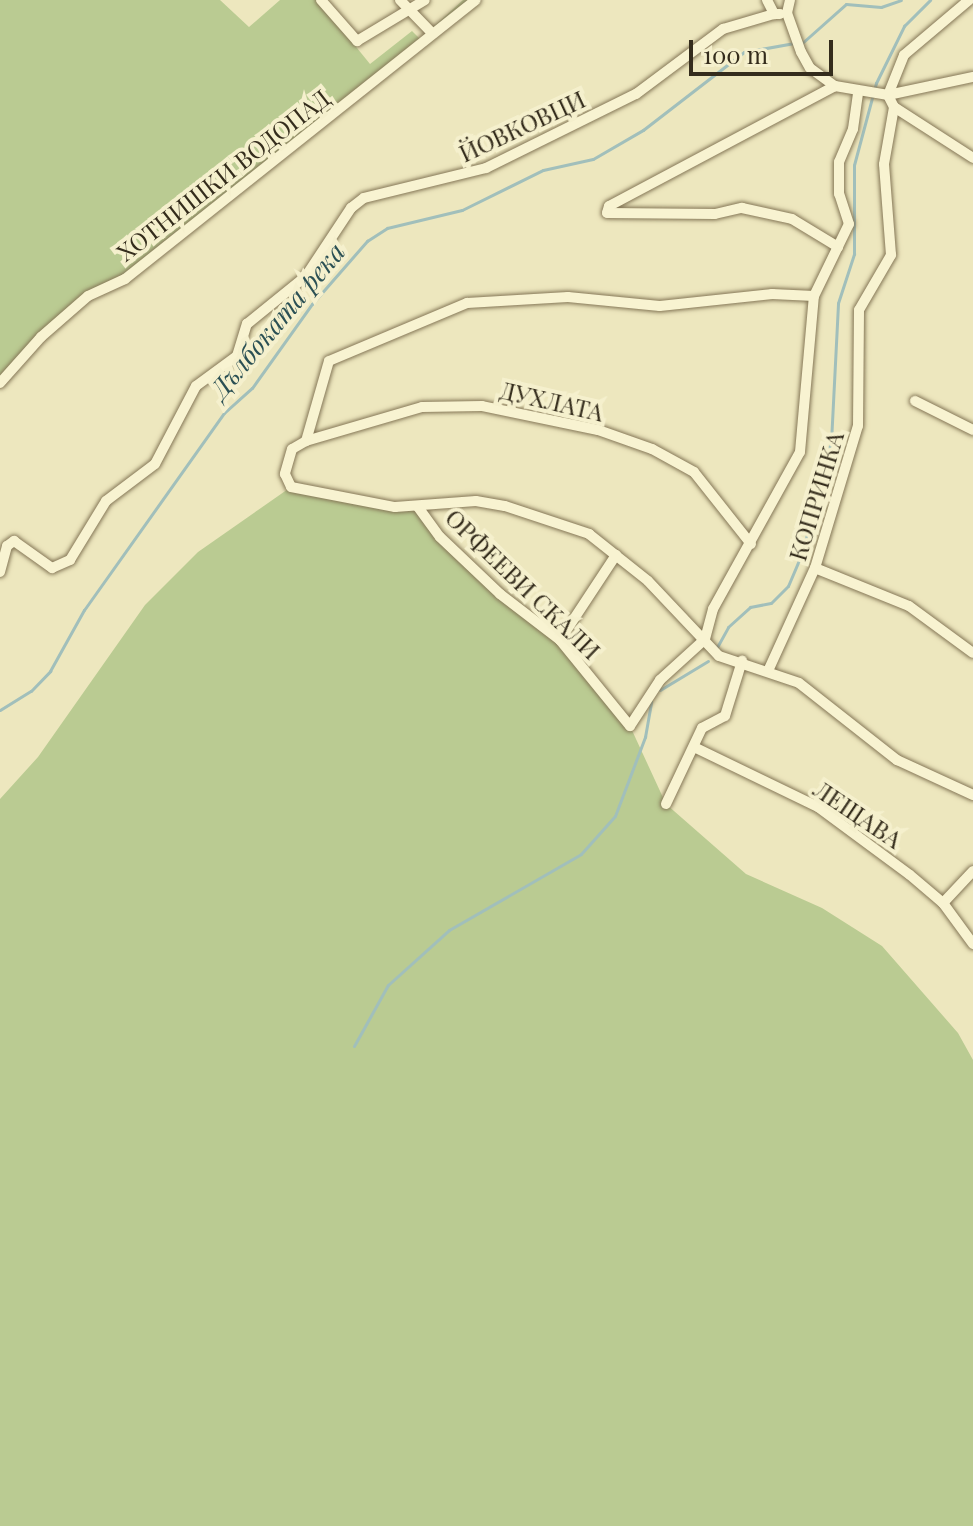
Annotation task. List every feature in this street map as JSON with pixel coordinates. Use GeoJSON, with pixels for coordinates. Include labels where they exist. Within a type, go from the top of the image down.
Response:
{"type":"FeatureCollection","features":[{"type":"Feature","properties":{"kind":"street"},"geometry":{"type":"LineString","coordinates":[[321,0],[357,41],[425,0]]}},
{"type":"Feature","properties":{"kind":"street"},"geometry":{"type":"LineString","coordinates":[[400,0],[414,9],[433,34]]}},
{"type":"Feature","properties":{"kind":"street","name":"ХОТНИШКИ ВОДОПАД"},"geometry":{"type":"LineString","coordinates":[[0,383],[41,337],[88,296],[125,279],[476,0]]}},
{"type":"Feature","properties":{"kind":"street"},"geometry":{"type":"LineString","coordinates":[[767,0],[774,14],[787,13]]}},
{"type":"Feature","properties":{"kind":"street"},"geometry":{"type":"LineString","coordinates":[[790,0],[787,13],[810,68],[835,86],[858,94],[888,95],[973,77]]}},
{"type":"Feature","properties":{"kind":"street"},"geometry":{"type":"LineString","coordinates":[[969,0],[904,55],[888,95],[894,107],[973,158]]}},
{"type":"Feature","properties":{"kind":"street","name":"ЙОВКОВЦИ"},"geometry":{"type":"LineString","coordinates":[[0,572],[7,546],[14,541],[52,568],[70,560],[106,501],[155,464],[196,386],[237,356],[247,324],[306,276],[351,208],[364,198],[486,168],[636,94],[723,29],[774,14]]}},
{"type":"Feature","properties":{"kind":"street"},"geometry":{"type":"LineString","coordinates":[[835,86],[609,206],[607,213],[715,214],[742,208],[792,219],[838,247]]}},
{"type":"Feature","properties":{"kind":"street"},"geometry":{"type":"LineString","coordinates":[[705,639],[713,609],[800,452],[814,296],[849,224],[839,194],[839,162],[853,129],[858,94]]}},
{"type":"Feature","properties":{"kind":"street","name":"КОПРИНКА"},"geometry":{"type":"LineString","coordinates":[[768,671],[815,568],[858,426],[859,310],[891,255],[884,164],[894,107]]}},
{"type":"Feature","properties":{"kind":"street"},"geometry":{"type":"LineString","coordinates":[[814,296],[772,294],[660,306],[568,297],[467,303],[329,361],[306,441],[288,457],[285,474],[291,487],[418,507],[476,501],[505,506],[589,534],[616,555],[719,656],[742,661],[799,683],[897,760],[973,795]]}},
{"type":"Feature","properties":{"kind":"street"},"geometry":{"type":"LineString","coordinates":[[915,401],[973,430]]}},
{"type":"Feature","properties":{"kind":"street","name":"ДУХЛАТА"},"geometry":{"type":"LineString","coordinates":[[306,441],[446,404],[482,406],[598,430],[694,472],[751,544]]}},
{"type":"Feature","properties":{"kind":"street","name":"ОРФЕЕВИ СКАЛИ"},"geometry":{"type":"LineString","coordinates":[[418,507],[440,537],[500,594],[560,640],[630,726],[660,680],[705,639]]}},
{"type":"Feature","properties":{"kind":"street"},"geometry":{"type":"LineString","coordinates":[[560,640],[616,555]]}},
{"type":"Feature","properties":{"kind":"street"},"geometry":{"type":"LineString","coordinates":[[815,568],[909,606],[973,653]]}},
{"type":"Feature","properties":{"kind":"street"},"geometry":{"type":"LineString","coordinates":[[666,804],[696,748],[702,728],[725,716],[742,661]]}},
{"type":"Feature","properties":{"kind":"street","name":"ЛЕЩАВА"},"geometry":{"type":"LineString","coordinates":[[696,748],[818,807],[943,903],[973,944]]}},
{"type":"Feature","properties":{"kind":"street"},"geometry":{"type":"LineString","coordinates":[[943,903],[973,871]]}},
{"type":"Feature","properties":{"kind":"green space"},"geometry":{"type":"Polygon","coordinates":[[[0,0],[220,0],[249,27],[280,0],[318,0],[370,64],[412,31],[420,39],[463,0],[476,0],[125,279],[88,296],[0,383],[0,0]]]}},
{"type":"Feature","properties":{"kind":"green space"},"geometry":{"type":"Polygon","coordinates":[[[291,487],[418,507],[440,537],[560,640],[630,726],[666,804],[746,874],[822,908],[882,946],[958,1033],[973,1060],[973,1526],[0,1526],[0,799],[38,757],[145,605],[198,552],[291,487]]]}},
{"type":"Feature","properties":{"kind":"waterway","name":"Дълбоката река"},"geometry":{"type":"LineString","coordinates":[[801,44],[846,4],[881,7],[901,0]]}},
{"type":"Feature","properties":{"kind":"waterway"},"geometry":{"type":"LineString","coordinates":[[716,649],[728,627],[750,607],[771,603],[788,586],[802,553],[831,442],[838,303],[854,254],[854,165],[876,83],[904,26],[930,0]]}},
{"type":"Feature","properties":{"kind":"waterway","name":"Дълбоката река"},"geometry":{"type":"LineString","coordinates":[[0,710],[31,691],[50,671],[84,610],[224,413],[252,388],[312,304],[367,241],[387,228],[462,210],[543,170],[593,159],[643,130],[744,52],[794,43]]}},
{"type":"Feature","properties":{"kind":"waterway"},"geometry":{"type":"LineString","coordinates":[[660,690],[708,661]]}},
{"type":"Feature","properties":{"kind":"waterway"},"geometry":{"type":"LineString","coordinates":[[354,1046],[388,985],[449,930],[581,854],[615,816],[645,737],[651,702]]}}]}
